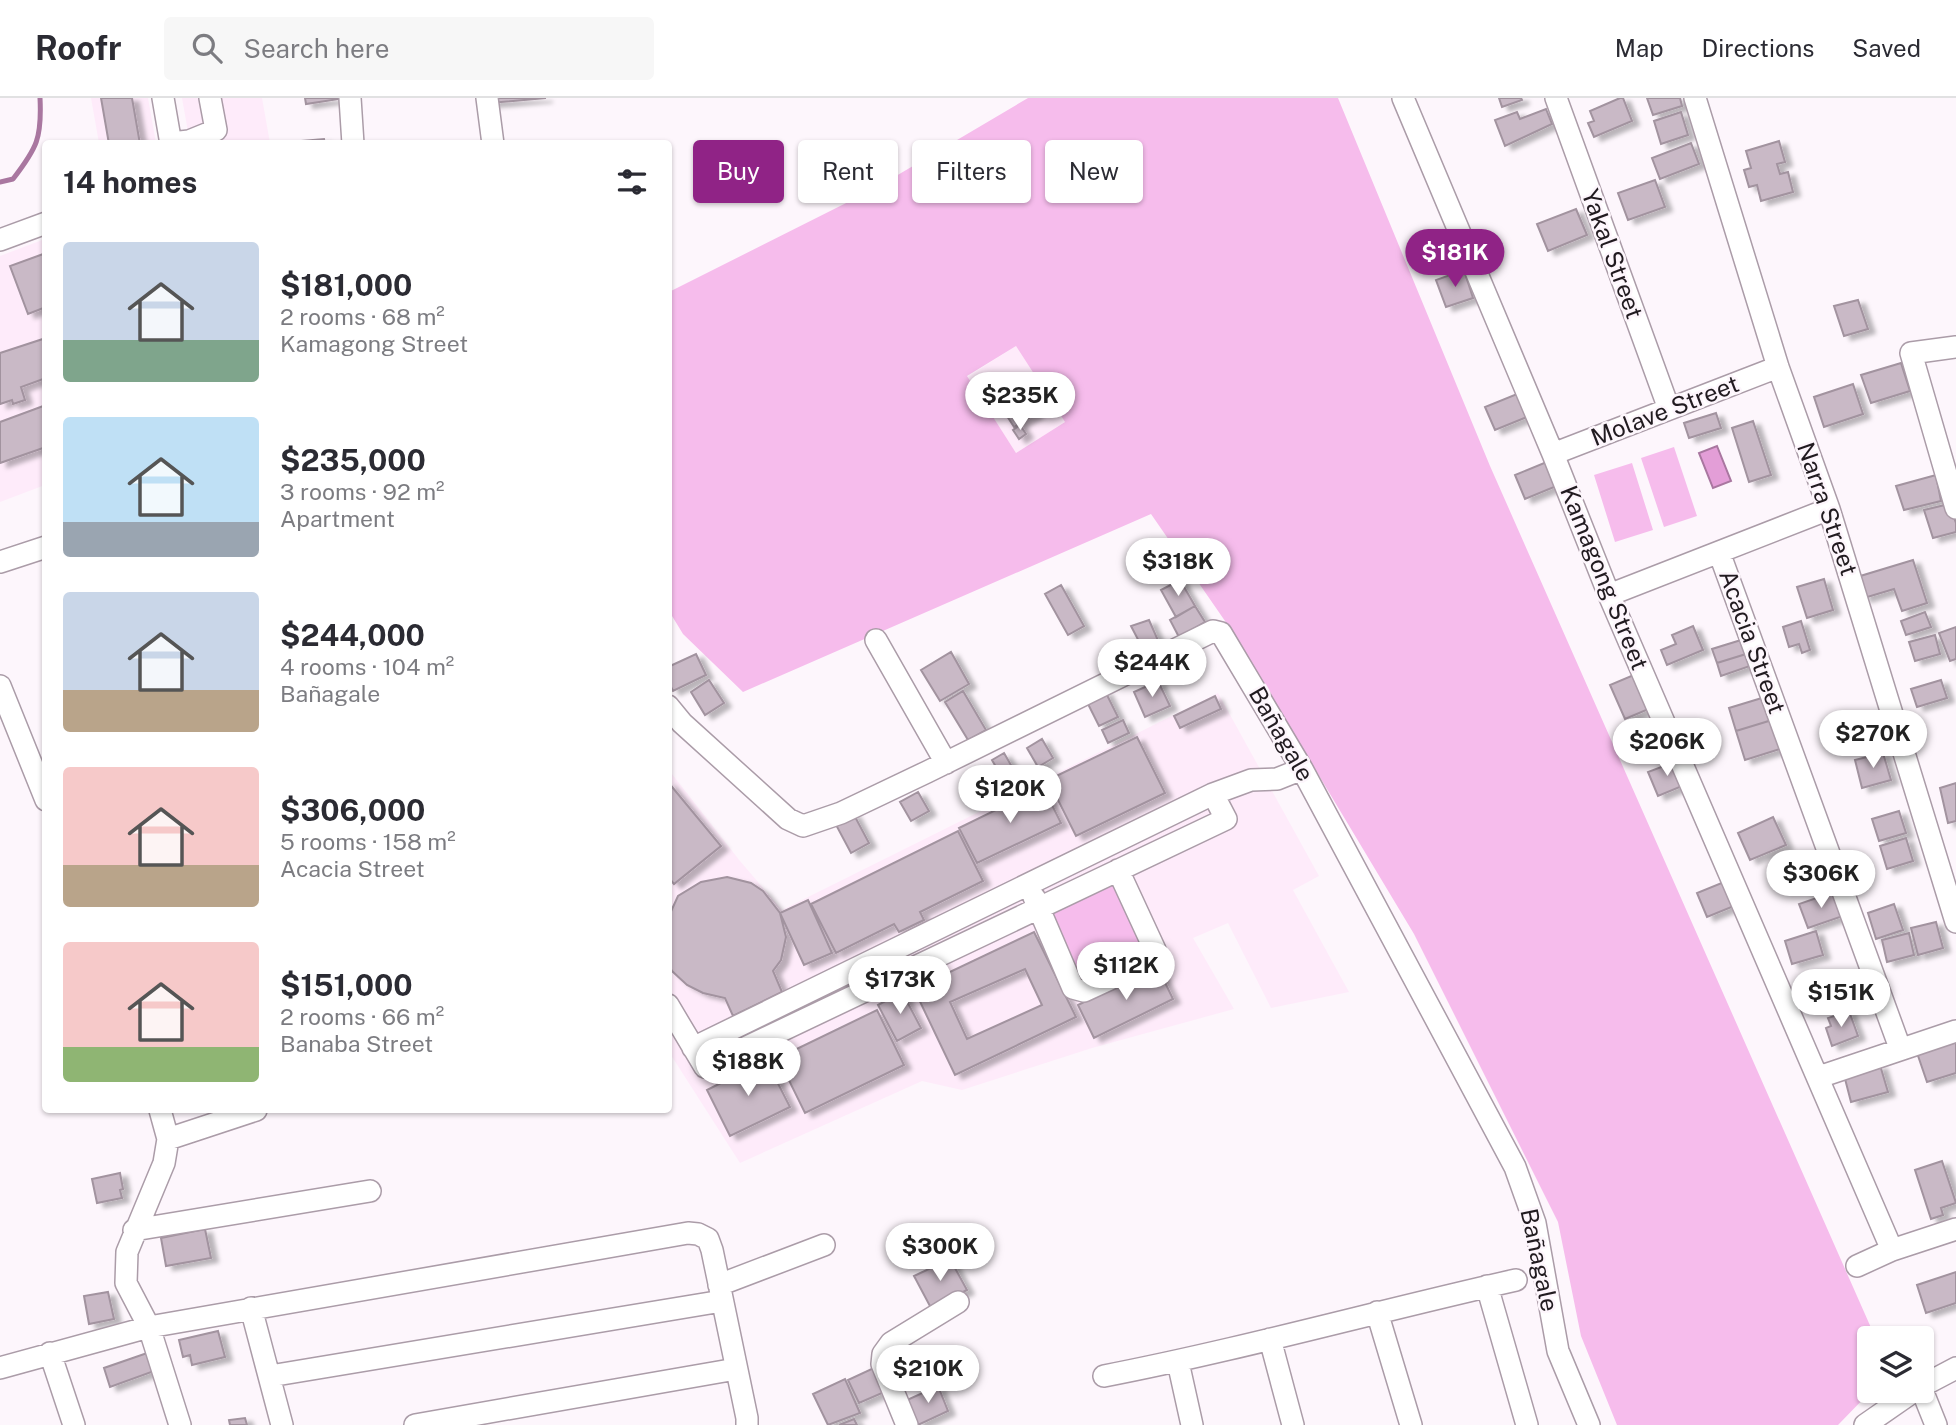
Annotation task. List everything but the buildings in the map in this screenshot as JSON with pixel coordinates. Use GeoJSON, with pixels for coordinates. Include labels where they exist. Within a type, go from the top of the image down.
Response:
{"type":"FeatureCollection","features":[{"type":"Feature","properties":{"kind":"street"},"geometry":{"type":"LineString","coordinates":[[163,98],[170,140]]}},
{"type":"Feature","properties":{"kind":"street"},"geometry":{"type":"LineString","coordinates":[[191,140],[216,130],[210,98]]}},
{"type":"Feature","properties":{"kind":"street"},"geometry":{"type":"LineString","coordinates":[[350,98],[353,140]]}},
{"type":"Feature","properties":{"kind":"street"},"geometry":{"type":"LineString","coordinates":[[487,98],[492,140]]}},
{"type":"Feature","properties":{"kind":"street","name":"Kamagong Street"},"geometry":{"type":"LineString","coordinates":[[1403,98],[1553,454],[1609,595],[1892,1250]]}},
{"type":"Feature","properties":{"kind":"street","name":"Yakal Street"},"geometry":{"type":"LineString","coordinates":[[1556,98],[1669,409]]}},
{"type":"Feature","properties":{"kind":"street","name":"Narra Street"},"geometry":{"type":"LineString","coordinates":[[1695,98],[1778,367],[1829,509],[1956,922]]}},
{"type":"Feature","properties":{"kind":"street"},"geometry":{"type":"LineString","coordinates":[[0,240],[42,224]]}},
{"type":"Feature","properties":{"kind":"street"},"geometry":{"type":"LineString","coordinates":[[1956,346],[1911,353],[1956,508]]}},
{"type":"Feature","properties":{"kind":"street","name":"Molave Street"},"geometry":{"type":"LineString","coordinates":[[1553,454],[1778,367]]}},
{"type":"Feature","properties":{"kind":"street"},"geometry":{"type":"LineString","coordinates":[[1609,595],[1829,509]]}},
{"type":"Feature","properties":{"kind":"street"},"geometry":{"type":"LineString","coordinates":[[0,562],[42,548]]}},
{"type":"Feature","properties":{"kind":"street","name":"Acacia Street"},"geometry":{"type":"LineString","coordinates":[[1719,552],[1900,1048]]}},
{"type":"Feature","properties":{"kind":"street","name":"Bañagale"},"geometry":{"type":"LineString","coordinates":[[672,711],[788,819],[803,826],[841,813],[1213,631],[1221,633],[1301,769],[1515,1167],[1535,1223],[1559,1351],[1589,1425]]}},
{"type":"Feature","properties":{"kind":"street"},"geometry":{"type":"LineString","coordinates":[[876,640],[946,763]]}},
{"type":"Feature","properties":{"kind":"street"},"geometry":{"type":"LineString","coordinates":[[0,686],[42,790]]}},
{"type":"Feature","properties":{"kind":"street"},"geometry":{"type":"LineString","coordinates":[[693,1048],[1213,794],[1251,780],[1277,779],[1301,769]]}},
{"type":"Feature","properties":{"kind":"street"},"geometry":{"type":"LineString","coordinates":[[672,1013],[705,1067],[1226,819],[1213,794]]}},
{"type":"Feature","properties":{"kind":"street"},"geometry":{"type":"LineString","coordinates":[[1029,885],[1073,988],[1084,992],[1149,961],[1155,950],[1118,870]]}},
{"type":"Feature","properties":{"kind":"street"},"geometry":{"type":"LineString","coordinates":[[832,982],[842,1002]]}},
{"type":"Feature","properties":{"kind":"street"},"geometry":{"type":"LineString","coordinates":[[1819,1077],[1956,1031]]}},
{"type":"Feature","properties":{"kind":"street"},"geometry":{"type":"LineString","coordinates":[[161,1113],[168,1139],[164,1163],[127,1252],[126,1283],[149,1327],[180,1425]]}},
{"type":"Feature","properties":{"kind":"street"},"geometry":{"type":"LineString","coordinates":[[168,1139],[247,1113]]}},
{"type":"Feature","properties":{"kind":"street"},"geometry":{"type":"LineString","coordinates":[[134,1230],[370,1191]]}},
{"type":"Feature","properties":{"kind":"street"},"geometry":{"type":"LineString","coordinates":[[1857,1266],[1892,1250],[1956,1229]]}},
{"type":"Feature","properties":{"kind":"street"},"geometry":{"type":"LineString","coordinates":[[0,1368],[149,1327],[688,1233],[708,1239],[747,1425]]}},
{"type":"Feature","properties":{"kind":"street"},"geometry":{"type":"LineString","coordinates":[[270,1376],[721,1293],[824,1245]]}},
{"type":"Feature","properties":{"kind":"street"},"geometry":{"type":"LineString","coordinates":[[1104,1376],[1178,1362],[1516,1280]]}},
{"type":"Feature","properties":{"kind":"street"},"geometry":{"type":"LineString","coordinates":[[1488,1286],[1527,1425]]}},
{"type":"Feature","properties":{"kind":"street"},"geometry":{"type":"LineString","coordinates":[[906,1425],[882,1364],[883,1354],[891,1343],[958,1302]]}},
{"type":"Feature","properties":{"kind":"street"},"geometry":{"type":"LineString","coordinates":[[251,1308],[282,1425]]}},
{"type":"Feature","properties":{"kind":"street"},"geometry":{"type":"LineString","coordinates":[[1377,1312],[1411,1425]]}},
{"type":"Feature","properties":{"kind":"street"},"geometry":{"type":"LineString","coordinates":[[1270,1339],[1293,1425]]}},
{"type":"Feature","properties":{"kind":"street"},"geometry":{"type":"LineString","coordinates":[[50,1353],[74,1425]]}},
{"type":"Feature","properties":{"kind":"street"},"geometry":{"type":"LineString","coordinates":[[1178,1362],[1192,1425]]}},
{"type":"Feature","properties":{"kind":"street"},"geometry":{"type":"LineString","coordinates":[[1934,1381],[1956,1368]]}},
{"type":"Feature","properties":{"kind":"street"},"geometry":{"type":"LineString","coordinates":[[415,1425],[736,1369]]}},
{"type":"Feature","properties":{"kind":"street"},"geometry":{"type":"LineString","coordinates":[[1865,1425],[1897,1403]]}},
{"type":"Feature","properties":{"kind":"street"},"geometry":{"type":"LineString","coordinates":[[1928,1403],[1936,1425]]}},
{"type":"Feature","properties":{"kind":"shaded area"},"geometry":{"type":"Polygon","coordinates":[[[91,98],[148,98],[155,140],[98,140],[91,98]]]}},
{"type":"Feature","properties":{"kind":"shaded area"},"geometry":{"type":"Polygon","coordinates":[[[182,98],[262,98],[269,140],[189,140],[182,98]]]}},
{"type":"Feature","properties":{"kind":"shaded area"},"geometry":{"type":"Polygon","coordinates":[[[1028,98],[1338,98],[1490,466],[1870,1326],[1857,1326],[1857,1403],[1859,1403],[1838,1425],[1617,1425],[1581,1336],[1558,1222],[1414,934],[1234,634],[1151,514],[743,692],[683,634],[672,616],[672,290],[846,203],[898,203],[898,175],[912,167],[912,203],[1031,203],[1031,140],[957,140],[1028,98]],[[1016,346],[967,376],[1016,453],[1065,422],[1016,346]]]}},
{"type":"Feature","properties":{"kind":"shaded area"},"geometry":{"type":"Polygon","coordinates":[[[42,240],[42,486],[0,502],[0,256],[42,240]]]}},
{"type":"Feature","properties":{"kind":"shaded area"},"geometry":{"type":"Polygon","coordinates":[[[1016,346],[1065,422],[1016,453],[967,377],[1016,346]]]}},
{"type":"Feature","properties":{"kind":"shaded area"},"geometry":{"type":"Polygon","coordinates":[[[1717,446],[1731,481],[1713,488],[1699,453],[1717,446]]]}},
{"type":"Feature","properties":{"kind":"shaded area"},"geometry":{"type":"Polygon","coordinates":[[[1674,447],[1697,516],[1664,527],[1641,458],[1674,447]]]}},
{"type":"Feature","properties":{"kind":"shaded area"},"geometry":{"type":"Polygon","coordinates":[[[1632,463],[1653,530],[1615,542],[1594,475],[1632,463]]]}},
{"type":"Feature","properties":{"kind":"shaded area"},"geometry":{"type":"Polygon","coordinates":[[[1218,693],[1319,876],[1293,890],[1349,992],[1271,1008],[1228,923],[1193,938],[1234,1009],[1092,1048],[962,1090],[922,1081],[740,1163],[672,1057],[672,774],[782,910],[1218,693]]]}},
{"type":"Feature","properties":{"kind":"shaded area"},"geometry":{"type":"Polygon","coordinates":[[[1112,880],[1146,953],[1080,983],[1045,911],[1112,880]]]}},
{"type":"Feature","properties":{"kind":"waterway"},"geometry":{"type":"LineString","coordinates":[[0,182],[13,179],[33,150],[39,133],[40,98]]}}]}
